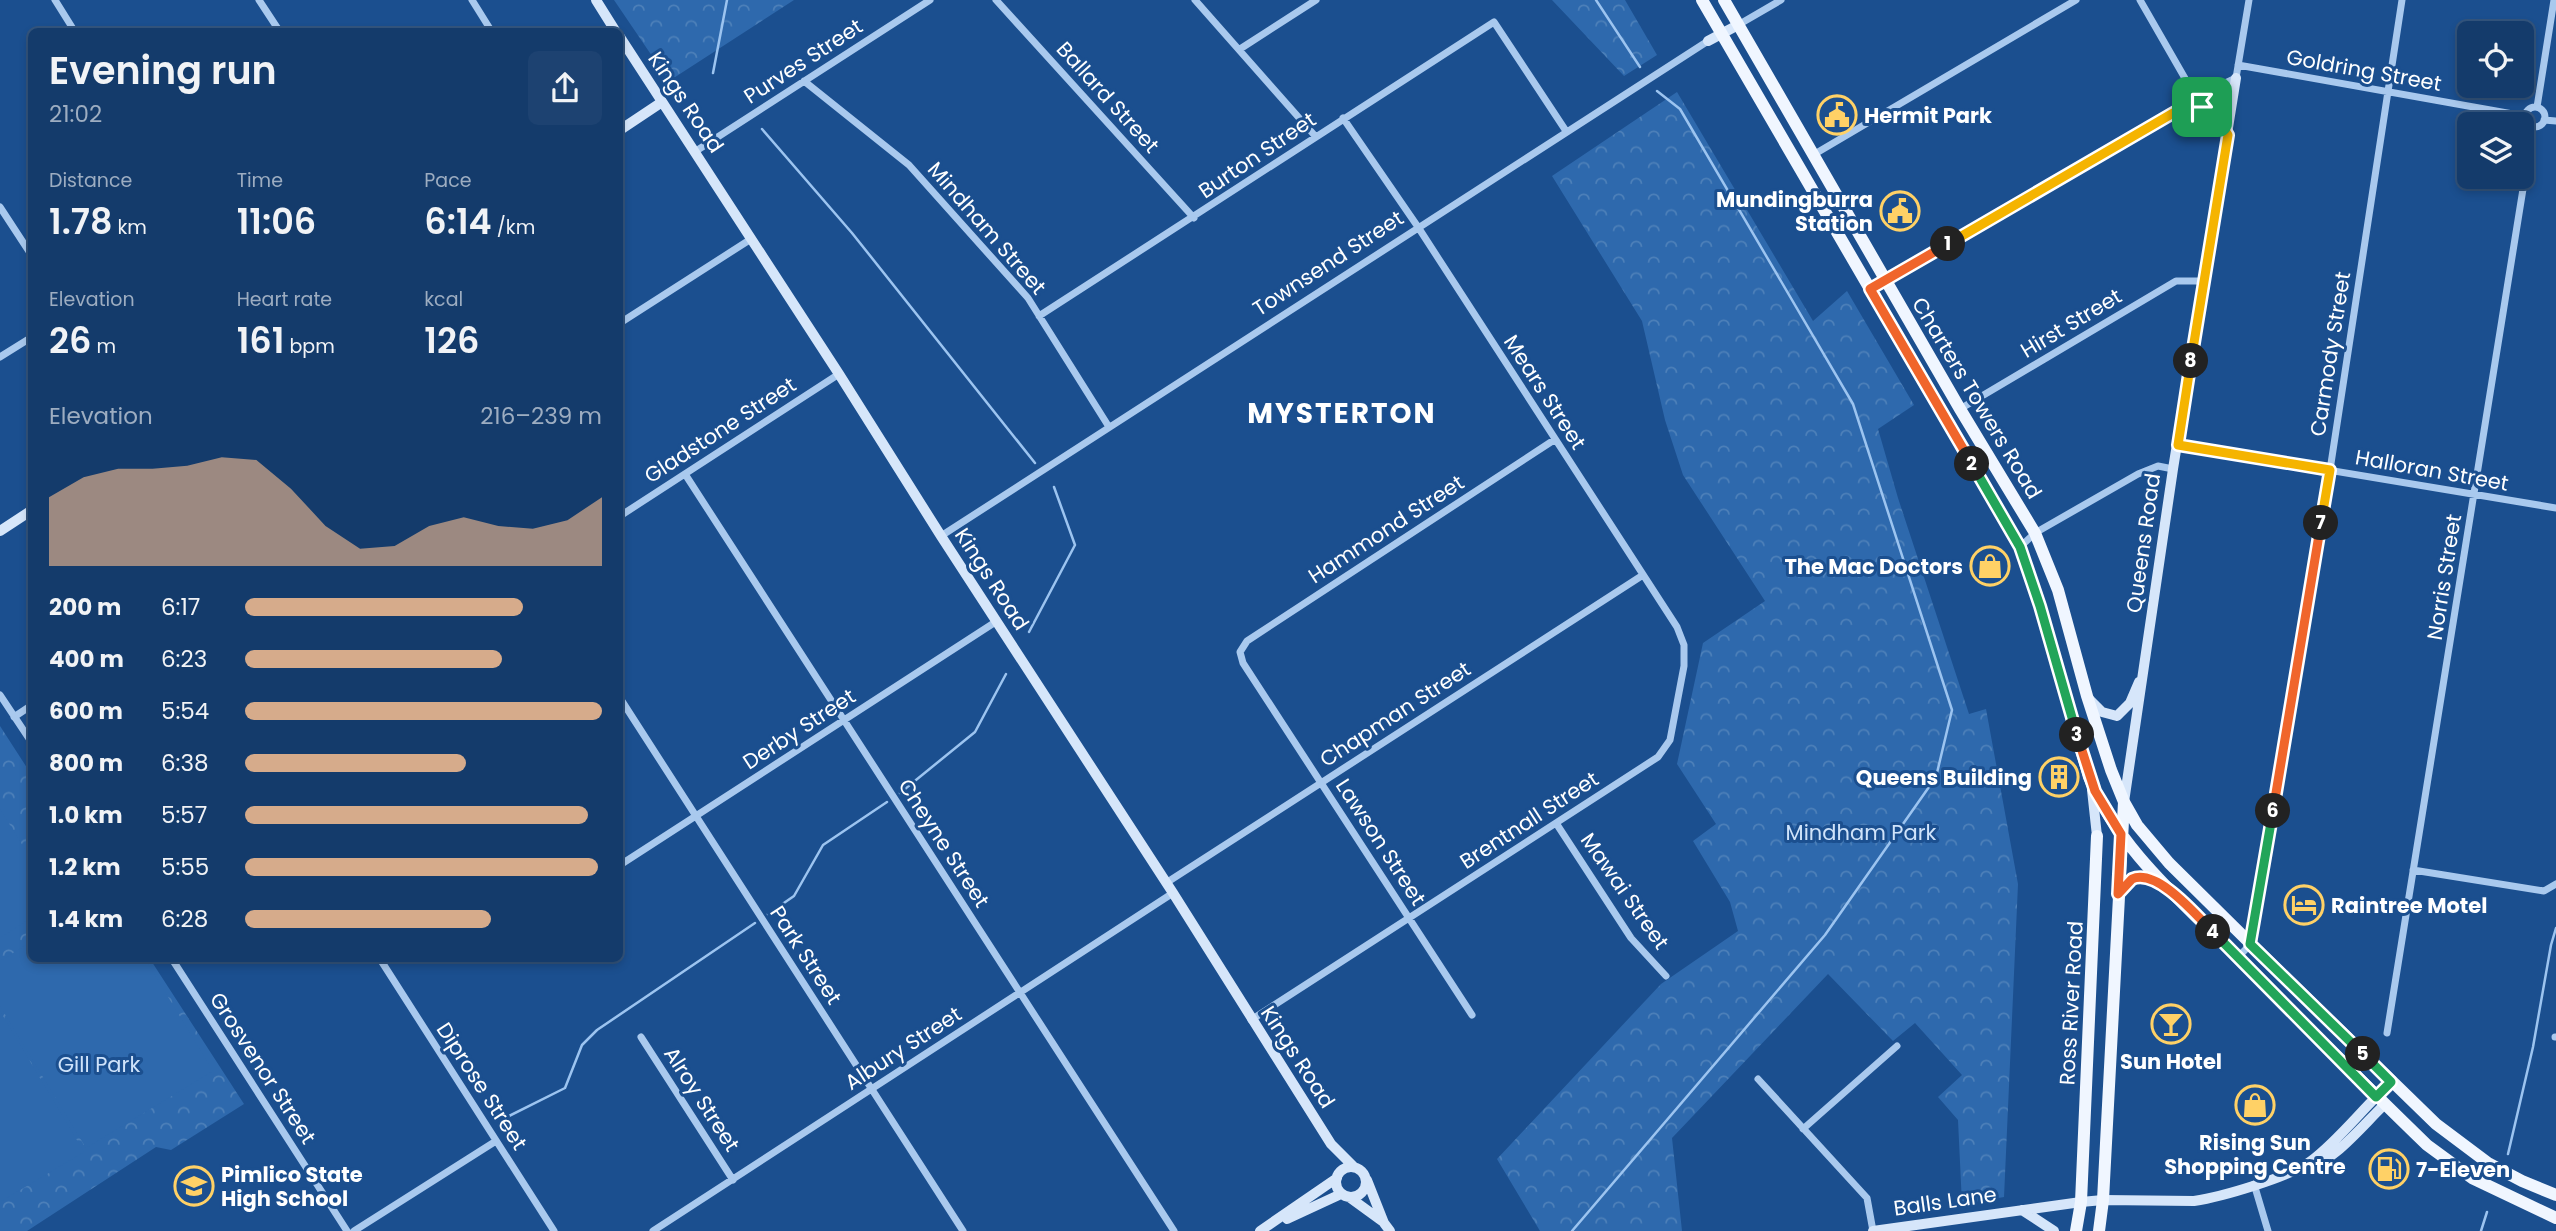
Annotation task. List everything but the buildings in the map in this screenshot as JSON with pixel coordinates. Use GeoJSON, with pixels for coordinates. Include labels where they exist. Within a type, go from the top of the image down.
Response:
{"type":"FeatureCollection","features":[{"type":"Feature","properties":{"kind":"main road"},"geometry":{"type":"LineString","coordinates":[[596,0],[614,28]]}},
{"type":"Feature","properties":{"kind":"main road","name":"Charters Towers Road"},"geometry":{"type":"LineString","coordinates":[[1702,0],[2020,547],[2040,606],[2089,777],[2121,834],[2173,892],[2427,1145],[2472,1178],[2556,1218]]}},
{"type":"Feature","properties":{"kind":"main road","name":"Charters Towers Road"},"geometry":{"type":"LineString","coordinates":[[1724,0],[1960,410],[2035,533],[2058,590],[2087,696],[2113,775],[2124,802],[2147,838],[2250,944],[2443,1130],[2474,1154],[2522,1181],[2556,1195]]}},
{"type":"Feature","properties":{"kind":"main road","name":"Townsend Street"},"geometry":{"type":"LineString","coordinates":[[1708,41],[1738,25]]}},
{"type":"Feature","properties":{"kind":"main road","name":"Kings Road"},"geometry":{"type":"LineString","coordinates":[[623,42],[1173,893],[1331,1144],[1354,1167]]}},
{"type":"Feature","properties":{"kind":"main road","name":"Queens Road"},"geometry":{"type":"LineString","coordinates":[[2124,802],[2173,468],[2236,78]]}},
{"type":"Feature","properties":{"kind":"main road"},"geometry":{"type":"LineString","coordinates":[[623,128],[662,102]]}},
{"type":"Feature","properties":{"kind":"main road"},"geometry":{"type":"LineString","coordinates":[[2187,105],[2202,107],[2211,112],[2228,135]]}},
{"type":"Feature","properties":{"kind":"main road"},"geometry":{"type":"LineString","coordinates":[[0,531],[28,513]]}},
{"type":"Feature","properties":{"kind":"main road"},"geometry":{"type":"LineString","coordinates":[[2087,696],[2102,712],[2117,716],[2130,703],[2145,666]]}},
{"type":"Feature","properties":{"kind":"main road","name":"Ross River Road"},"geometry":{"type":"LineString","coordinates":[[2076,1231],[2081,1202],[2097,835],[2089,777]]}},
{"type":"Feature","properties":{"kind":"main road","name":"Ross River Road"},"geometry":{"type":"LineString","coordinates":[[2099,1231],[2103,1200],[2124,802]]}},
{"type":"Feature","properties":{"kind":"main road"},"geometry":{"type":"LineString","coordinates":[[2118,894],[2132,879],[2141,877],[2173,892]]}},
{"type":"Feature","properties":{"kind":"main road"},"geometry":{"type":"LineString","coordinates":[[2380,1101],[2395,1086]]}},
{"type":"Feature","properties":{"kind":"main road","name":"Balls Lane"},"geometry":{"type":"LineString","coordinates":[[1873,1231],[2081,1202],[2194,1201],[2275,1177],[2311,1161],[2380,1101]]}},
{"type":"Feature","properties":{"kind":"main road","name":"Kings Road"},"geometry":{"type":"LineString","coordinates":[[1331,1144],[1338,1176]]}},
{"type":"Feature","properties":{"kind":"main road"},"geometry":{"type":"LineString","coordinates":[[1260,1231],[1349,1167],[1359,1169],[1366,1178],[1387,1227]]}},
{"type":"Feature","properties":{"kind":"main road"},"geometry":{"type":"LineString","coordinates":[[1338,1176],[1336,1184],[1345,1195],[1387,1227]]}},
{"type":"Feature","properties":{"kind":"main road"},"geometry":{"type":"LineString","coordinates":[[1260,1231],[1345,1195],[1359,1195],[1363,1192],[1366,1178]]}},
{"type":"Feature","properties":{"kind":"main road","name":"Balls Lane"},"geometry":{"type":"LineString","coordinates":[[2022,1210],[2054,1231]]}},
{"type":"Feature","properties":{"kind":"street"},"geometry":{"type":"LineString","coordinates":[[55,0],[72,28]]}},
{"type":"Feature","properties":{"kind":"street"},"geometry":{"type":"LineString","coordinates":[[260,0],[278,28]]}},
{"type":"Feature","properties":{"kind":"street"},"geometry":{"type":"LineString","coordinates":[[472,0],[490,28]]}},
{"type":"Feature","properties":{"kind":"street","name":"Purves Street"},"geometry":{"type":"LineString","coordinates":[[696,151],[930,0]]}},
{"type":"Feature","properties":{"kind":"street","name":"Ballard Street"},"geometry":{"type":"LineString","coordinates":[[996,0],[1194,218]]}},
{"type":"Feature","properties":{"kind":"street"},"geometry":{"type":"LineString","coordinates":[[1195,0],[1315,137]]}},
{"type":"Feature","properties":{"kind":"street"},"geometry":{"type":"LineString","coordinates":[[1240,49],[1316,0]]}},
{"type":"Feature","properties":{"kind":"street"},"geometry":{"type":"LineString","coordinates":[[1738,25],[1782,0]]}},
{"type":"Feature","properties":{"kind":"street"},"geometry":{"type":"LineString","coordinates":[[1813,155],[2076,0]]}},
{"type":"Feature","properties":{"kind":"street"},"geometry":{"type":"LineString","coordinates":[[2140,0],[2190,87]]}},
{"type":"Feature","properties":{"kind":"street","name":"Queens Road"},"geometry":{"type":"LineString","coordinates":[[2236,78],[2249,0]]}},
{"type":"Feature","properties":{"kind":"street","name":"Carmody Street"},"geometry":{"type":"LineString","coordinates":[[2250,944],[2330,470],[2402,0]]}},
{"type":"Feature","properties":{"kind":"street"},"geometry":{"type":"LineString","coordinates":[[2537,107],[2554,0]]}},
{"type":"Feature","properties":{"kind":"street","name":"Burton Street"},"geometry":{"type":"LineString","coordinates":[[1039,316],[1494,22],[1566,131]]}},
{"type":"Feature","properties":{"kind":"street","name":"Townsend Street"},"geometry":{"type":"LineString","coordinates":[[941,536],[1708,41]]}},
{"type":"Feature","properties":{"kind":"street","name":"Goldring Street"},"geometry":{"type":"LineString","coordinates":[[2238,65],[2502,112]]}},
{"type":"Feature","properties":{"kind":"street"},"geometry":{"type":"LineString","coordinates":[[1870,289],[2236,78]]}},
{"type":"Feature","properties":{"kind":"street","name":"Mindham Street"},"geometry":{"type":"LineString","coordinates":[[804,81],[909,165],[1028,298],[1109,427]]}},
{"type":"Feature","properties":{"kind":"street"},"geometry":{"type":"LineString","coordinates":[[2528,112],[2530,108],[2537,107],[2543,111],[2544,120],[2534,127]]}},
{"type":"Feature","properties":{"kind":"street","name":"Mears Street"},"geometry":{"type":"LineString","coordinates":[[1343,118],[1418,227],[1643,575]]}},
{"type":"Feature","properties":{"kind":"street"},"geometry":{"type":"LineString","coordinates":[[2544,120],[2556,121]]}},
{"type":"Feature","properties":{"kind":"street","name":"Norris Street"},"geometry":{"type":"LineString","coordinates":[[2387,1033],[2523,189]]}},
{"type":"Feature","properties":{"kind":"street"},"geometry":{"type":"LineString","coordinates":[[0,207],[28,250]]}},
{"type":"Feature","properties":{"kind":"street"},"geometry":{"type":"LineString","coordinates":[[623,321],[751,239]]}},
{"type":"Feature","properties":{"kind":"street","name":"Hirst Street"},"geometry":{"type":"LineString","coordinates":[[1960,410],[2176,281],[2204,281]]}},
{"type":"Feature","properties":{"kind":"street"},"geometry":{"type":"LineString","coordinates":[[0,357],[28,340]]}},
{"type":"Feature","properties":{"kind":"street","name":"Gladstone Street"},"geometry":{"type":"LineString","coordinates":[[623,514],[839,374]]}},
{"type":"Feature","properties":{"kind":"street","name":"Hammond Street"},"geometry":{"type":"LineString","coordinates":[[1240,652],[1247,641],[1554,440]]}},
{"type":"Feature","properties":{"kind":"street","name":"Halloran Street"},"geometry":{"type":"LineString","coordinates":[[2178,445],[2556,508]]}},
{"type":"Feature","properties":{"kind":"street"},"geometry":{"type":"LineString","coordinates":[[2020,547],[2035,533],[2138,474],[2158,466],[2173,468]]}},
{"type":"Feature","properties":{"kind":"street","name":"Cheyne Street"},"geometry":{"type":"LineString","coordinates":[[685,474],[1174,1231]]}},
{"type":"Feature","properties":{"kind":"street","name":"Chapman Street"},"geometry":{"type":"LineString","coordinates":[[1166,883],[1643,575]]}},
{"type":"Feature","properties":{"kind":"street","name":"Brentnall Street"},"geometry":{"type":"LineString","coordinates":[[1251,1020],[1647,765],[1665,749],[1670,740],[1684,666],[1684,645],[1677,627],[1643,575]]}},
{"type":"Feature","properties":{"kind":"street","name":"Derby Street"},"geometry":{"type":"LineString","coordinates":[[623,863],[997,621]]}},
{"type":"Feature","properties":{"kind":"street","name":"Lawson Street"},"geometry":{"type":"LineString","coordinates":[[1240,652],[1243,663],[1472,1015]]}},
{"type":"Feature","properties":{"kind":"street"},"geometry":{"type":"LineString","coordinates":[[0,695],[28,737]]}},
{"type":"Feature","properties":{"kind":"street","name":"Park Street"},"geometry":{"type":"LineString","coordinates":[[623,703],[962,1228]]}},
{"type":"Feature","properties":{"kind":"street"},"geometry":{"type":"LineString","coordinates":[[14,717],[28,708]]}},
{"type":"Feature","properties":{"kind":"street","name":"Mawai Street"},"geometry":{"type":"LineString","coordinates":[[1556,824],[1631,938],[1666,976]]}},
{"type":"Feature","properties":{"kind":"street"},"geometry":{"type":"LineString","coordinates":[[2413,870],[2544,891],[2555,886]]}},
{"type":"Feature","properties":{"kind":"street","name":"Albury Street"},"geometry":{"type":"LineString","coordinates":[[653,1231],[1173,893]]}},
{"type":"Feature","properties":{"kind":"street"},"geometry":{"type":"LineString","coordinates":[[2238,957],[2250,944]]}},
{"type":"Feature","properties":{"kind":"street","name":"Grosvenor Street"},"geometry":{"type":"LineString","coordinates":[[174,962],[347,1231]]}},
{"type":"Feature","properties":{"kind":"street","name":"Diprose Street"},"geometry":{"type":"LineString","coordinates":[[382,962],[554,1231]]}},
{"type":"Feature","properties":{"kind":"street","name":"Alroy Street"},"geometry":{"type":"LineString","coordinates":[[641,1037],[733,1180]]}},
{"type":"Feature","properties":{"kind":"street"},"geometry":{"type":"LineString","coordinates":[[1803,1129],[1897,1046]]}},
{"type":"Feature","properties":{"kind":"street"},"geometry":{"type":"LineString","coordinates":[[1758,1079],[1867,1198],[1873,1231]]}},
{"type":"Feature","properties":{"kind":"street"},"geometry":{"type":"LineString","coordinates":[[354,1231],[496,1141]]}},
{"type":"Feature","properties":{"kind":"street"},"geometry":{"type":"LineString","coordinates":[[2254,1184],[2268,1231]]}},
{"type":"Feature","properties":{"kind":"street"},"geometry":{"type":"LineString","coordinates":[[950,1231],[962,1228]]}},
{"type":"Feature","properties":{"kind":"green space"},"geometry":{"type":"Polygon","coordinates":[[[614,0],[794,0],[669,81],[614,0]]]}},
{"type":"Feature","properties":{"kind":"green space"},"geometry":{"type":"Polygon","coordinates":[[[1552,0],[1625,0],[1657,55],[1624,76],[1552,0]]]}},
{"type":"Feature","properties":{"kind":"green space","name":"Mindham Park"},"geometry":{"type":"Polygon","coordinates":[[[1677,92],[1813,321],[1847,291],[1914,405],[1878,429],[1969,714],[1986,709],[2018,884],[2004,1197],[1962,1204],[1958,1120],[1938,1097],[1962,1075],[1915,1023],[1893,1041],[1828,974],[1672,1138],[1682,1231],[1540,1231],[1497,1159],[1661,984],[1738,931],[1730,902],[1693,841],[1716,824],[1677,764],[1703,643],[1765,601],[1683,475],[1665,420],[1642,321],[1552,176],[1677,92]]]}},
{"type":"Feature","properties":{"kind":"green space","name":"Gill Park"},"geometry":{"type":"Polygon","coordinates":[[[0,726],[28,769],[28,962],[152,962],[244,1104],[171,1150],[156,1147],[27,1231],[0,1231],[0,726]]]}},
{"type":"Feature","properties":{"kind":"green space"},"geometry":{"type":"Polygon","coordinates":[[[0,809],[28,854],[28,920],[0,938],[0,809]]]}},
{"type":"Feature","properties":{"kind":"green space"},"geometry":{"type":"Polygon","coordinates":[[[28,944],[28,962],[147,962],[213,1071],[86,1148],[0,1006],[0,961],[28,944]]]}},
{"type":"Feature","properties":{"kind":"green space"},"geometry":{"type":"Polygon","coordinates":[[[0,1011],[84,1152],[0,1202],[0,1011]]]}},
{"type":"Feature","properties":{"kind":"waterway"},"geometry":{"type":"LineString","coordinates":[[713,73],[727,0]]}},
{"type":"Feature","properties":{"kind":"waterway"},"geometry":{"type":"LineString","coordinates":[[1596,0],[1640,67]]}},
{"type":"Feature","properties":{"kind":"waterway"},"geometry":{"type":"LineString","coordinates":[[1572,1231],[1825,935],[1936,777],[1952,710],[1853,404],[1680,109],[1657,91]]}},
{"type":"Feature","properties":{"kind":"waterway"},"geometry":{"type":"LineString","coordinates":[[762,129],[852,233],[1035,463]]}},
{"type":"Feature","properties":{"kind":"waterway"},"geometry":{"type":"LineString","coordinates":[[1029,632],[1075,545],[1054,487]]}},
{"type":"Feature","properties":{"kind":"waterway"},"geometry":{"type":"LineString","coordinates":[[900,793],[975,732],[1006,674]]}},
{"type":"Feature","properties":{"kind":"waterway"},"geometry":{"type":"LineString","coordinates":[[768,914],[794,896],[823,845],[887,802]]}},
{"type":"Feature","properties":{"kind":"waterway"},"geometry":{"type":"LineString","coordinates":[[503,1119],[565,1088],[582,1045],[597,1030],[755,923]]}},
{"type":"Feature","properties":{"kind":"waterway"},"geometry":{"type":"LineString","coordinates":[[2508,1154],[2533,1047],[2556,928]]}},
{"type":"Feature","properties":{"kind":"waterway"},"geometry":{"type":"LineString","coordinates":[[2481,1231],[2487,1212]]}},
{"type":"Feature","properties":{"kind":"place","name":"Hermit Park"},"geometry":{"type":"Point","coordinates":[1837,115]}},
{"type":"Feature","properties":{"kind":"place","name":"Mundingburra Station"},"geometry":{"type":"Point","coordinates":[1900,211]}},
{"type":"Feature","properties":{"kind":"place","name":"The Mac Doctors"},"geometry":{"type":"Point","coordinates":[1990,566]}},
{"type":"Feature","properties":{"kind":"place","name":"Queens Building"},"geometry":{"type":"Point","coordinates":[2059,777]}},
{"type":"Feature","properties":{"kind":"place","name":"Raintree Motel"},"geometry":{"type":"Point","coordinates":[2304,905]}},
{"type":"Feature","properties":{"kind":"place","name":"Sun Hotel"},"geometry":{"type":"Point","coordinates":[2171,1024]}},
{"type":"Feature","properties":{"kind":"place","name":"Rising Sun Shopping Centre"},"geometry":{"type":"Point","coordinates":[2255,1105]}},
{"type":"Feature","properties":{"kind":"place","name":"7-Eleven"},"geometry":{"type":"Point","coordinates":[2389,1169]}},
{"type":"Feature","properties":{"kind":"place","name":"Pimlico State High School"},"geometry":{"type":"Point","coordinates":[194,1186]}},
{"type":"Feature","properties":{"kind":"district","name":"MYSTERTON"},"geometry":{"type":"Point","coordinates":[1342,413]}},
{"type":"Feature","properties":{"kind":"route"},"geometry":{"type":"LineString","coordinates":[[2187,105],[2202,107],[2217,118],[2228,135],[2178,445],[2330,470],[2250,944],[2391,1082],[2376,1097],[2173,892],[2146,878],[2136,877],[2118,894],[2121,834],[2106,812],[2089,777],[2040,606],[2020,547],[1870,289],[2187,105]]}}]}
